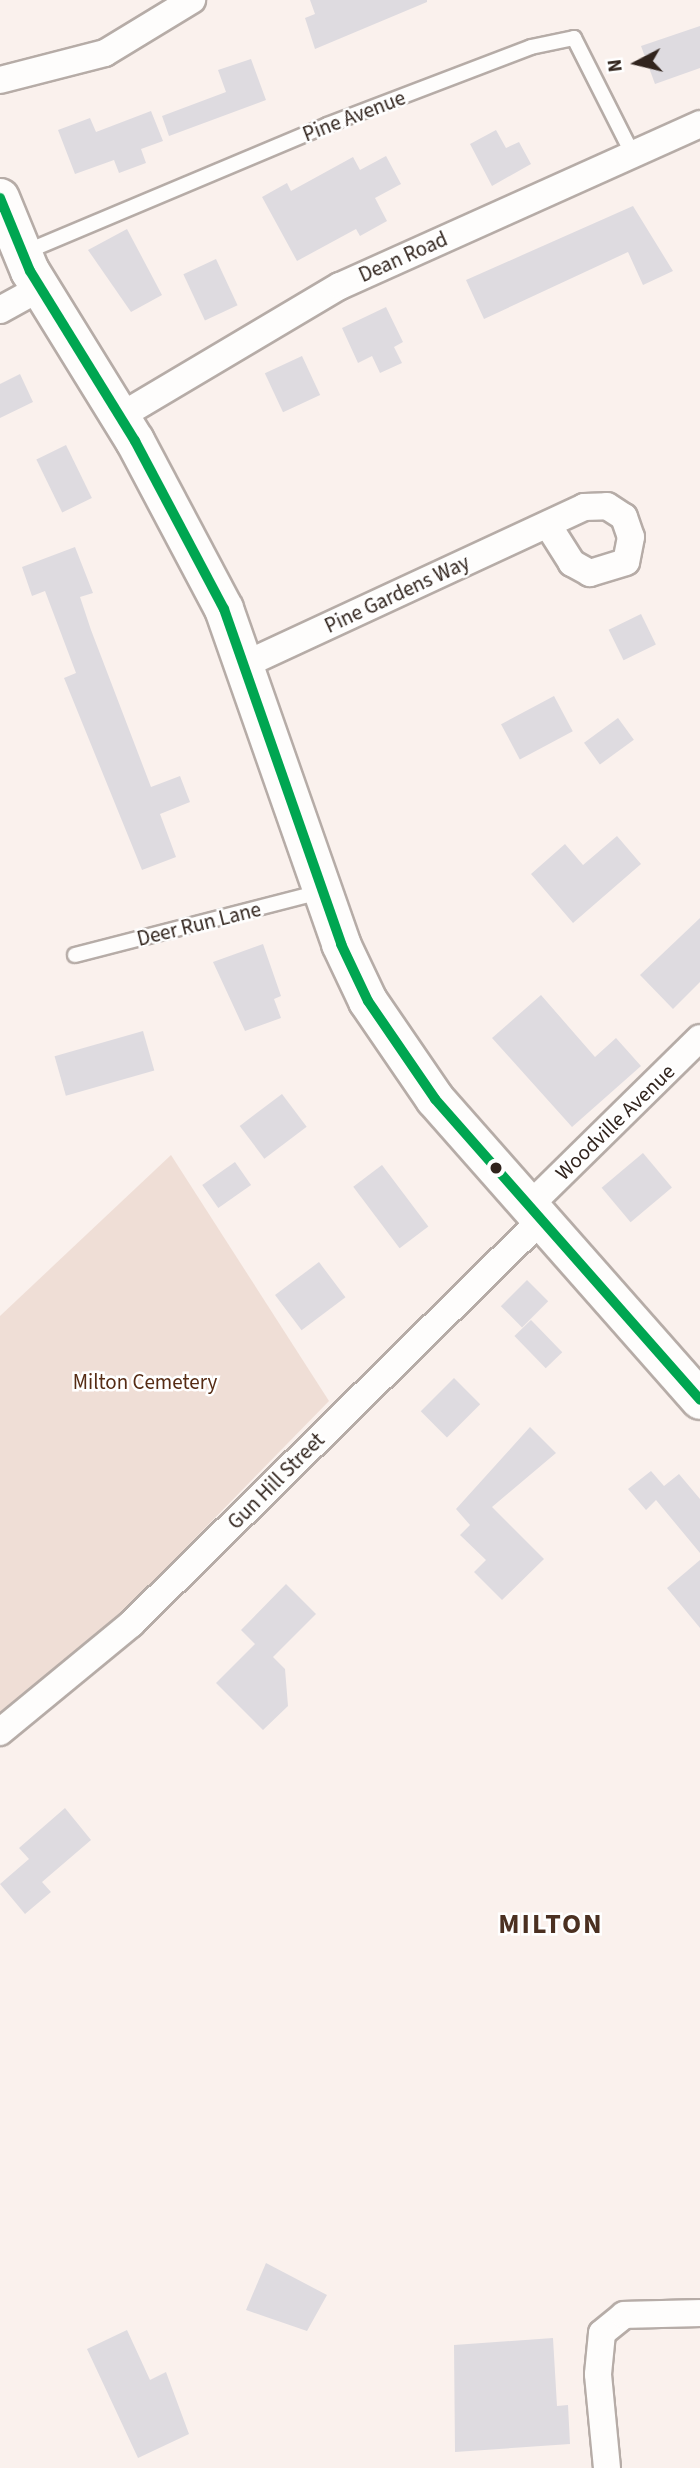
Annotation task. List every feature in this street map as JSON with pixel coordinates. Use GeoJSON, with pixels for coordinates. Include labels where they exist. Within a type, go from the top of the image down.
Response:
{"type":"FeatureCollection","features":[{"type":"Feature","properties":{"kind":"street"},"geometry":{"type":"LineString","coordinates":[[0,80],[105,53],[192,0]]}},
{"type":"Feature","properties":{"kind":"street","name":"Dean Road"},"geometry":{"type":"LineString","coordinates":[[119,417],[310,302],[631,151],[700,124]]}},
{"type":"Feature","properties":{"kind":"street"},"geometry":{"type":"LineString","coordinates":[[0,198],[22,253],[40,288],[119,417],[208,577],[246,664],[354,972],[398,1050],[536,1212],[694,1382]]}},
{"type":"Feature","properties":{"kind":"street"},"geometry":{"type":"LineString","coordinates":[[0,310],[40,288]]}},
{"type":"Feature","properties":{"kind":"street","name":"Pine Gardens Way"},"geometry":{"type":"LineString","coordinates":[[246,664],[548,525]]}},
{"type":"Feature","properties":{"kind":"street","name":"Woodville Avenue"},"geometry":{"type":"LineString","coordinates":[[536,1212],[700,1038]]}},
{"type":"Feature","properties":{"kind":"street","name":"Gun Hill Street"},"geometry":{"type":"LineString","coordinates":[[0,1732],[131,1624],[536,1212]]}},
{"type":"Feature","properties":{"kind":"street"},"geometry":{"type":"LineString","coordinates":[[607,2468],[598,2374],[602,2333],[624,2315],[700,2313]]}},
{"type":"Feature","properties":{"kind":"lane","name":"Pine Avenue"},"geometry":{"type":"LineString","coordinates":[[22,253],[327,125],[530,47],[574,38],[631,151]]}},
{"type":"Feature","properties":{"kind":"lane","name":"Deer Run Lane"},"geometry":{"type":"LineString","coordinates":[[75,955],[324,891]]}},
{"type":"Feature","properties":{"kind":"green space","name":"Milton Cemetery"},"geometry":{"type":"Polygon","coordinates":[[[171,1155],[329,1401],[121,1614],[0,1718],[0,1316],[171,1155]]]}},
{"type":"Feature","properties":{"kind":"building"},"geometry":{"type":"Polygon","coordinates":[[[310,0],[427,2],[315,49],[305,18],[315,14],[310,0]]]}},
{"type":"Feature","properties":{"kind":"building"},"geometry":{"type":"Polygon","coordinates":[[[700,26],[700,68],[655,84],[641,46],[700,26]]]}},
{"type":"Feature","properties":{"kind":"building"},"geometry":{"type":"Polygon","coordinates":[[[251,59],[266,100],[169,136],[162,116],[226,92],[218,70],[251,59]]]}},
{"type":"Feature","properties":{"kind":"building"},"geometry":{"type":"Polygon","coordinates":[[[151,111],[163,141],[141,149],[146,163],[119,173],[114,160],[75,174],[58,130],[90,118],[96,132],[151,111]]]}},
{"type":"Feature","properties":{"kind":"building"},"geometry":{"type":"Polygon","coordinates":[[[496,130],[506,148],[519,142],[531,164],[492,186],[470,144],[496,130]]]}},
{"type":"Feature","properties":{"kind":"building"},"geometry":{"type":"Polygon","coordinates":[[[386,156],[401,184],[375,198],[387,221],[360,236],[356,229],[297,261],[262,197],[287,183],[291,191],[353,157],[360,170],[386,156]]]}},
{"type":"Feature","properties":{"kind":"building"},"geometry":{"type":"Polygon","coordinates":[[[633,206],[673,271],[643,285],[628,252],[484,319],[466,280],[633,206]]]}},
{"type":"Feature","properties":{"kind":"building"},"geometry":{"type":"Polygon","coordinates":[[[127,229],[162,295],[131,312],[88,250],[127,229]]]}},
{"type":"Feature","properties":{"kind":"building"},"geometry":{"type":"Polygon","coordinates":[[[216,259],[238,305],[205,320],[183,274],[216,259]]]}},
{"type":"Feature","properties":{"kind":"building"},"geometry":{"type":"Polygon","coordinates":[[[386,307],[403,342],[394,347],[402,363],[380,373],[372,356],[358,363],[342,328],[386,307]]]}},
{"type":"Feature","properties":{"kind":"building"},"geometry":{"type":"Polygon","coordinates":[[[302,356],[320,395],[283,412],[265,373],[302,356]]]}},
{"type":"Feature","properties":{"kind":"building"},"geometry":{"type":"Polygon","coordinates":[[[20,374],[33,402],[0,418],[0,384],[20,374]]]}},
{"type":"Feature","properties":{"kind":"building"},"geometry":{"type":"Polygon","coordinates":[[[66,445],[92,498],[62,512],[36,459],[66,445]]]}},
{"type":"Feature","properties":{"kind":"building"},"geometry":{"type":"Polygon","coordinates":[[[75,547],[93,593],[80,597],[151,787],[180,776],[190,802],[160,814],[176,857],[142,870],[64,678],[76,673],[45,591],[32,596],[22,567],[75,547]]]}},
{"type":"Feature","properties":{"kind":"building"},"geometry":{"type":"Polygon","coordinates":[[[641,614],[656,645],[624,660],[609,630],[641,614]]]}},
{"type":"Feature","properties":{"kind":"building"},"geometry":{"type":"Polygon","coordinates":[[[554,696],[573,731],[520,759],[501,724],[554,696]]]}},
{"type":"Feature","properties":{"kind":"building"},"geometry":{"type":"Polygon","coordinates":[[[618,718],[634,740],[600,765],[584,743],[618,718]]]}},
{"type":"Feature","properties":{"kind":"building"},"geometry":{"type":"Polygon","coordinates":[[[617,836],[641,864],[573,923],[531,874],[565,844],[583,865],[617,836]]]}},
{"type":"Feature","properties":{"kind":"building"},"geometry":{"type":"Polygon","coordinates":[[[700,918],[700,982],[673,1009],[640,975],[700,918]]]}},
{"type":"Feature","properties":{"kind":"building"},"geometry":{"type":"Polygon","coordinates":[[[263,944],[281,996],[274,999],[281,1018],[245,1031],[213,962],[263,944]]]}},
{"type":"Feature","properties":{"kind":"building"},"geometry":{"type":"Polygon","coordinates":[[[541,995],[595,1057],[616,1038],[641,1066],[572,1127],[492,1038],[541,995]]]}},
{"type":"Feature","properties":{"kind":"building"},"geometry":{"type":"Polygon","coordinates":[[[143,1031],[154,1070],[66,1096],[55,1056],[143,1031]]]}},
{"type":"Feature","properties":{"kind":"building"},"geometry":{"type":"Polygon","coordinates":[[[282,1094],[307,1127],[264,1159],[240,1126],[282,1094]]]}},
{"type":"Feature","properties":{"kind":"building"},"geometry":{"type":"Polygon","coordinates":[[[643,1153],[672,1187],[631,1222],[602,1188],[643,1153]]]}},
{"type":"Feature","properties":{"kind":"building"},"geometry":{"type":"Polygon","coordinates":[[[235,1162],[251,1185],[218,1208],[202,1185],[235,1162]]]}},
{"type":"Feature","properties":{"kind":"building"},"geometry":{"type":"Polygon","coordinates":[[[382,1165],[428,1226],[400,1248],[353,1187],[382,1165]]]}},
{"type":"Feature","properties":{"kind":"building"},"geometry":{"type":"Polygon","coordinates":[[[319,1262],[345,1297],[302,1330],[275,1295],[319,1262]]]}},
{"type":"Feature","properties":{"kind":"building"},"geometry":{"type":"Polygon","coordinates":[[[527,1280],[548,1301],[522,1327],[501,1306],[527,1280]]]}},
{"type":"Feature","properties":{"kind":"building"},"geometry":{"type":"Polygon","coordinates":[[[531,1320],[562,1352],[546,1368],[514,1336],[531,1320]]]}},
{"type":"Feature","properties":{"kind":"building"},"geometry":{"type":"Polygon","coordinates":[[[454,1378],[480,1404],[447,1437],[421,1411],[454,1378]]]}},
{"type":"Feature","properties":{"kind":"building"},"geometry":{"type":"Polygon","coordinates":[[[530,1427],[556,1453],[492,1507],[544,1559],[502,1600],[474,1572],[486,1560],[460,1535],[470,1525],[456,1509],[530,1427]]]}},
{"type":"Feature","properties":{"kind":"building"},"geometry":{"type":"Polygon","coordinates":[[[651,1471],[664,1486],[679,1474],[700,1499],[700,1553],[656,1500],[646,1510],[628,1489],[651,1471]]]}},
{"type":"Feature","properties":{"kind":"building"},"geometry":{"type":"Polygon","coordinates":[[[700,1560],[700,1628],[667,1588],[700,1560]]]}},
{"type":"Feature","properties":{"kind":"building"},"geometry":{"type":"Polygon","coordinates":[[[286,1584],[316,1614],[273,1657],[285,1669],[288,1706],[263,1730],[216,1683],[255,1644],[241,1630],[286,1584]]]}},
{"type":"Feature","properties":{"kind":"building"},"geometry":{"type":"Polygon","coordinates":[[[65,1808],[91,1840],[42,1882],[51,1892],[25,1914],[0,1884],[29,1859],[19,1848],[65,1808]]]}},
{"type":"Feature","properties":{"kind":"building"},"geometry":{"type":"Polygon","coordinates":[[[266,2263],[327,2295],[307,2331],[246,2310],[266,2263]]]}},
{"type":"Feature","properties":{"kind":"building"},"geometry":{"type":"Polygon","coordinates":[[[127,2330],[150,2380],[166,2372],[189,2434],[138,2458],[87,2349],[127,2330]]]}},
{"type":"Feature","properties":{"kind":"building"},"geometry":{"type":"Polygon","coordinates":[[[553,2338],[557,2406],[568,2405],[570,2444],[455,2452],[454,2345],[553,2338]]]}},
{"type":"Feature","properties":{"kind":"transit line"},"geometry":{"type":"LineString","coordinates":[[0,198],[30,271],[135,441],[224,609],[341,944],[368,1001],[435,1099],[700,1400]]}},
{"type":"Feature","properties":{"kind":"district","name":"MILTON"},"geometry":{"type":"Point","coordinates":[551,1924]}}]}
